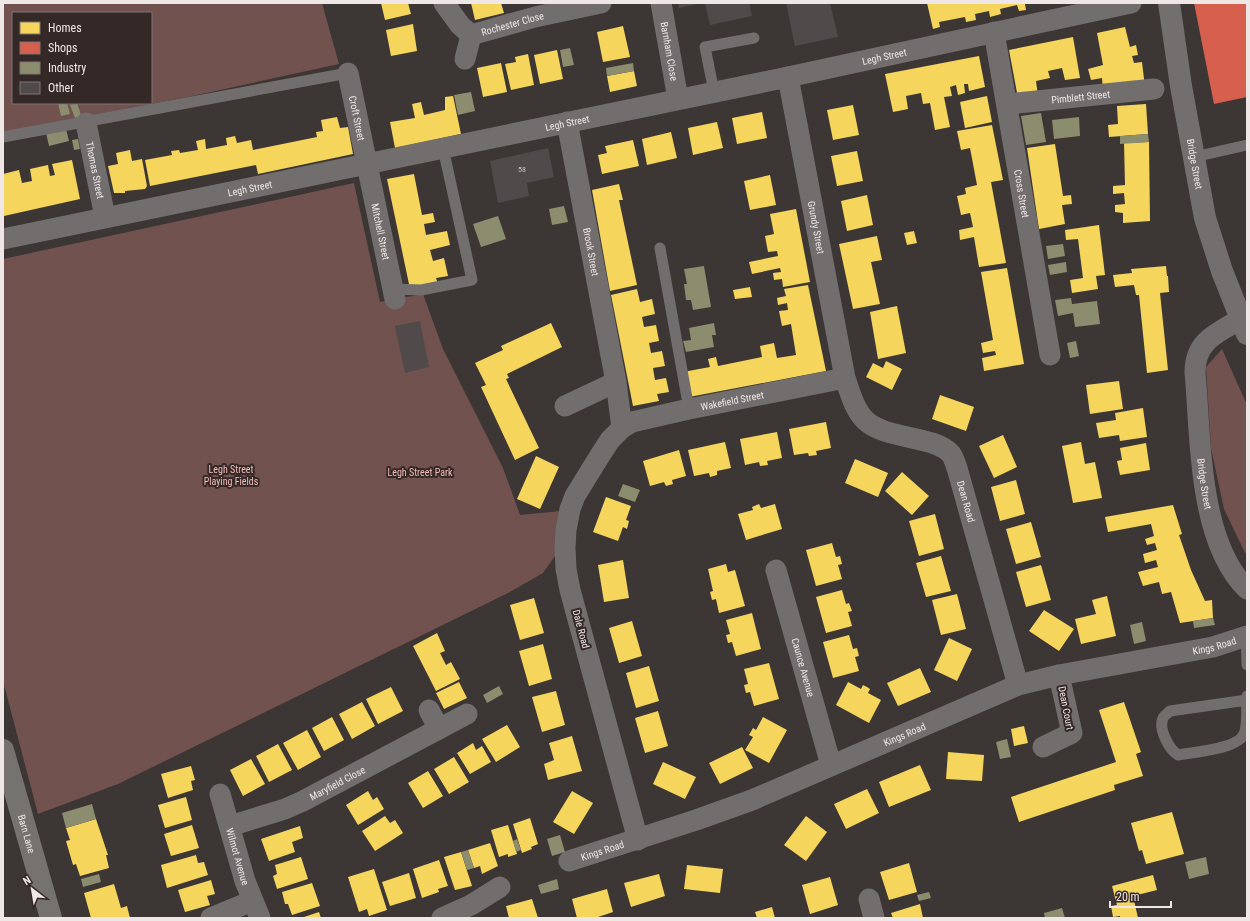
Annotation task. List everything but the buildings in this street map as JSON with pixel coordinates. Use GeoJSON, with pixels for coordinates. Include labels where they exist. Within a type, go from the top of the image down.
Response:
{"type":"FeatureCollection","features":[{"type":"Feature","properties":{"kind":"main road","name":"Bridge Street"},"geometry":{"type":"LineString","coordinates":[[1169,3],[1194,157],[1206,218],[1222,271],[1244,326]]}},
{"type":"Feature","properties":{"kind":"street","name":"Rochester Close"},"geometry":{"type":"LineString","coordinates":[[444,3],[460,25],[471,35]]}},
{"type":"Feature","properties":{"kind":"street","name":"Rochester Close"},"geometry":{"type":"LineString","coordinates":[[471,35],[535,17],[601,3]]}},
{"type":"Feature","properties":{"kind":"street","name":"Barnham Close"},"geometry":{"type":"LineString","coordinates":[[660,3],[678,99]]}},
{"type":"Feature","properties":{"kind":"street","name":"Legh Street"},"geometry":{"type":"LineString","coordinates":[[3,239],[788,77],[1131,3]]}},
{"type":"Feature","properties":{"kind":"street","name":"Cross Street"},"geometry":{"type":"LineString","coordinates":[[994,32],[1050,355]]}},
{"type":"Feature","properties":{"kind":"street","name":"Rochester Close"},"geometry":{"type":"LineString","coordinates":[[465,59],[471,35]]}},
{"type":"Feature","properties":{"kind":"street","name":"Croft Street"},"geometry":{"type":"LineString","coordinates":[[348,73],[367,163]]}},
{"type":"Feature","properties":{"kind":"street","name":"Grundy Street"},"geometry":{"type":"LineString","coordinates":[[788,77],[845,378]]}},
{"type":"Feature","properties":{"kind":"street","name":"Pimblett Street"},"geometry":{"type":"LineString","coordinates":[[1007,104],[1154,89]]}},
{"type":"Feature","properties":{"kind":"street","name":"Brook Street"},"geometry":{"type":"LineString","coordinates":[[567,122],[616,382],[622,428]]}},
{"type":"Feature","properties":{"kind":"street","name":"Thomas Street"},"geometry":{"type":"LineString","coordinates":[[86,123],[105,217]]}},
{"type":"Feature","properties":{"kind":"street","name":"Mitchell Street"},"geometry":{"type":"LineString","coordinates":[[367,163],[394,294]]}},
{"type":"Feature","properties":{"kind":"street","name":"Bridge Street"},"geometry":{"type":"LineString","coordinates":[[1244,326],[1210,338],[1201,347],[1196,359],[1195,372],[1205,487],[1210,515],[1222,553],[1236,578],[1247,589]]}},
{"type":"Feature","properties":{"kind":"street","name":"Wakefield Street"},"geometry":{"type":"LineString","coordinates":[[622,428],[632,422],[689,409],[845,378]]}},
{"type":"Feature","properties":{"kind":"street","name":"Dean Road"},"geometry":{"type":"LineString","coordinates":[[845,378],[854,401],[866,421],[891,433],[944,448],[951,455],[957,468],[1018,685]]}},
{"type":"Feature","properties":{"kind":"street"},"geometry":{"type":"LineString","coordinates":[[565,406],[616,382]]}},
{"type":"Feature","properties":{"kind":"street","name":"Dale Road"},"geometry":{"type":"LineString","coordinates":[[622,428],[610,440],[575,496],[570,509],[566,530],[565,548],[566,569],[570,590],[638,840]]}},
{"type":"Feature","properties":{"kind":"street","name":"Caunce Avenue"},"geometry":{"type":"LineString","coordinates":[[776,570],[831,765]]}},
{"type":"Feature","properties":{"kind":"street","name":"Kings Road"},"geometry":{"type":"LineString","coordinates":[[569,861],[638,840],[752,800],[1018,685],[1059,675],[1213,647],[1247,636]]}},
{"type":"Feature","properties":{"kind":"street","name":"Dean Court"},"geometry":{"type":"LineString","coordinates":[[1043,747],[1072,733],[1059,675]]}},
{"type":"Feature","properties":{"kind":"street"},"geometry":{"type":"LineString","coordinates":[[429,710],[439,729]]}},
{"type":"Feature","properties":{"kind":"street","name":"Maryfield Close"},"geometry":{"type":"LineString","coordinates":[[230,826],[285,809],[303,801],[467,714]]}},
{"type":"Feature","properties":{"kind":"street","name":"Barn Lane"},"geometry":{"type":"LineString","coordinates":[[3,750],[51,918]]}},
{"type":"Feature","properties":{"kind":"street","name":"Wilmot Avenue"},"geometry":{"type":"LineString","coordinates":[[220,794],[256,910]]}},
{"type":"Feature","properties":{"kind":"street"},"geometry":{"type":"LineString","coordinates":[[442,918],[475,912],[500,887]]}},
{"type":"Feature","properties":{"kind":"street"},"geometry":{"type":"LineString","coordinates":[[211,918],[256,910]]}},
{"type":"Feature","properties":{"kind":"lane"},"geometry":{"type":"LineString","coordinates":[[714,92],[705,47],[754,38]]}},
{"type":"Feature","properties":{"kind":"lane"},"geometry":{"type":"LineString","coordinates":[[3,137],[86,123],[348,73]]}},
{"type":"Feature","properties":{"kind":"lane"},"geometry":{"type":"LineString","coordinates":[[1194,157],[1247,145]]}},
{"type":"Feature","properties":{"kind":"lane"},"geometry":{"type":"LineString","coordinates":[[394,294],[472,280],[443,148]]}},
{"type":"Feature","properties":{"kind":"lane"},"geometry":{"type":"LineString","coordinates":[[660,248],[689,409]]}},
{"type":"Feature","properties":{"kind":"lane"},"geometry":{"type":"LineString","coordinates":[[1247,636],[1247,665]]}},
{"type":"Feature","properties":{"kind":"lane"},"geometry":{"type":"LineString","coordinates":[[1247,696],[1247,700],[1245,733],[1242,739],[1231,745],[1178,755],[1168,746],[1162,725],[1163,718],[1170,711],[1247,700]]}},
{"type":"Feature","properties":{"kind":"green space"},"geometry":{"type":"Polygon","coordinates":[[[3,3],[322,3],[339,64],[152,104],[152,12],[12,12],[12,104],[151,104],[3,132],[3,3]]]}},
{"type":"Feature","properties":{"kind":"green space","name":"Legh Street Playing Fields"},"geometry":{"type":"Polygon","coordinates":[[[354,183],[380,302],[423,294],[443,349],[503,468],[520,515],[561,511],[560,549],[543,573],[508,593],[118,784],[38,814],[3,681],[3,259],[354,183]]]}},
{"type":"Feature","properties":{"kind":"green space"},"geometry":{"type":"Polygon","coordinates":[[[1222,349],[1247,405],[1247,551],[1245,553],[1224,509],[1211,448],[1206,367],[1222,349]]]}},
{"type":"Feature","properties":{"kind":"park label","name":"Legh Street Park"},"geometry":{"type":"Point","coordinates":[420,472]}}]}
